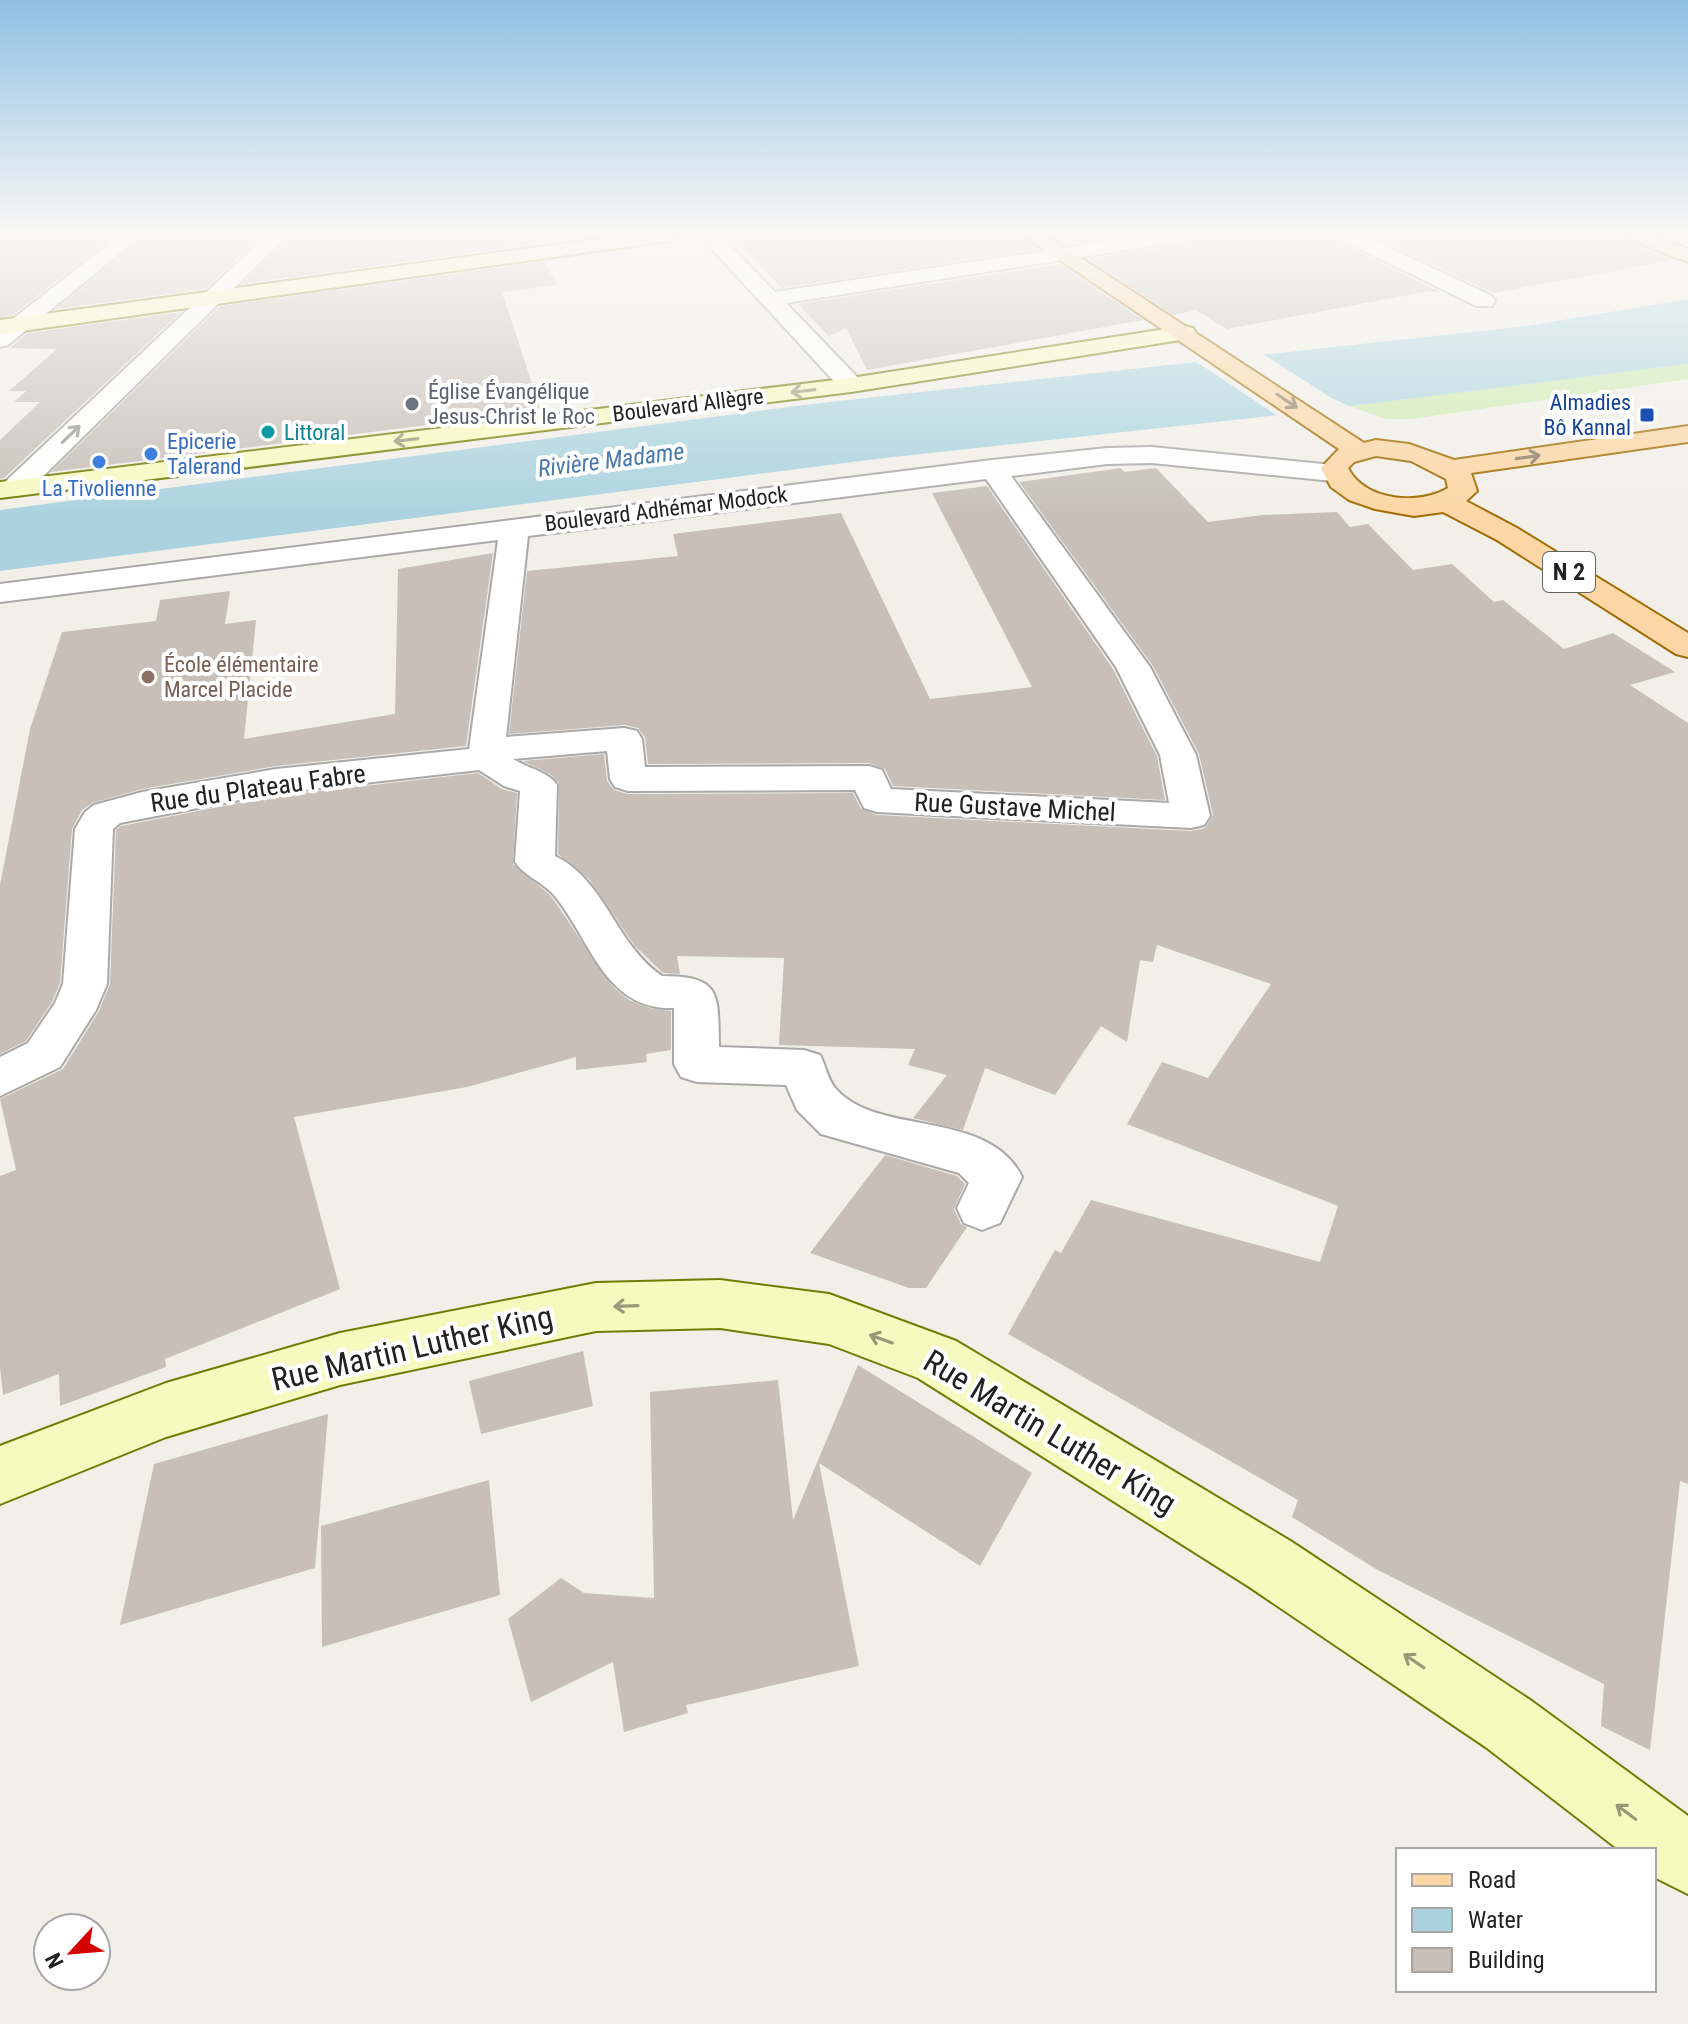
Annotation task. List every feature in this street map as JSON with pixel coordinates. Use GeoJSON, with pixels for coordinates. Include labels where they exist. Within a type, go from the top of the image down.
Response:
{"type":"FeatureCollection","features":[{"type":"Feature","properties":{"kind":"main road"},"geometry":{"type":"LineString","coordinates":[[1180,329],[1357,450]]}},
{"type":"Feature","properties":{"kind":"main road","name":"Boulevard Allègre"},"geometry":{"type":"LineString","coordinates":[[8,489],[851,385],[1185,333]]}},
{"type":"Feature","properties":{"kind":"main road"},"geometry":{"type":"LineString","coordinates":[[1451,468],[1688,434]]}},
{"type":"Feature","properties":{"kind":"main road"},"geometry":{"type":"LineString","coordinates":[[1396,449],[1417,453],[1451,468],[1459,476],[1463,491],[1447,503],[1410,507],[1389,505],[1351,492],[1333,473],[1337,459],[1357,450],[1396,449]]}},
{"type":"Feature","properties":{"kind":"main road","name":"N 2"},"geometry":{"type":"LineString","coordinates":[[1447,503],[1507,534],[1688,647]]}},
{"type":"Feature","properties":{"kind":"main road","name":"Rue Martin Luther King"},"geometry":{"type":"LineString","coordinates":[[0,1475],[166,1410],[340,1359],[596,1307],[720,1304],[829,1319],[937,1359],[1270,1564],[1510,1725],[1688,1859]]}},
{"type":"Feature","properties":{"kind":"street"},"geometry":{"type":"LineString","coordinates":[[8,489],[178,329]]}},
{"type":"Feature","properties":{"kind":"street"},"geometry":{"type":"LineString","coordinates":[[799,329],[851,385]]}},
{"type":"Feature","properties":{"kind":"street","name":"Boulevard Adhémar Modock"},"geometry":{"type":"LineString","coordinates":[[0,593],[1107,456],[1152,455],[1333,473]]}},
{"type":"Feature","properties":{"kind":"street","name":"Rue Gustave Michel"},"geometry":{"type":"LineString","coordinates":[[486,754],[624,739],[628,779],[869,778],[877,800],[1191,816],[1178,755],[1133,667],[992,468]]}},
{"type":"Feature","properties":{"kind":"street"},"geometry":{"type":"LineString","coordinates":[[514,529],[486,754],[517,778],[539,785],[535,862],[547,866],[583,906],[621,969],[652,991],[687,991],[696,1003],[697,1064],[804,1068],[813,1097],[838,1120],[974,1157],[997,1177],[982,1208]]}},
{"type":"Feature","properties":{"kind":"street","name":"Rue du Plateau Fabre"},"geometry":{"type":"LineString","coordinates":[[0,1078],[44,1055],[74,1010],[85,984],[94,829],[107,814],[142,804],[276,781],[486,754]]}},
{"type":"Feature","properties":{"kind":"green space"},"geometry":{"type":"Polygon","coordinates":[[[1688,364],[1688,379],[1411,419],[1386,419],[1349,406],[1688,364]]]}},
{"type":"Feature","properties":{"kind":"water","name":"Rivière Madame"},"geometry":{"type":"Polygon","coordinates":[[[1495,329],[1688,329],[1688,364],[1279,415],[884,458],[0,571],[0,510],[820,403],[1495,329]]]}},
{"type":"Feature","properties":{"kind":"pier"},"geometry":{"type":"Polygon","coordinates":[[[1257,350],[1330,397],[1353,408],[1282,419],[1191,358],[1257,350]]]}},
{"type":"Feature","properties":{"kind":"building"},"geometry":{"type":"Polygon","coordinates":[[[54,329],[162,329],[0,479],[0,440],[40,402],[14,402],[26,391],[9,391],[57,349],[10,348],[28,333],[54,329]]]}},
{"type":"Feature","properties":{"kind":"building"},"geometry":{"type":"Polygon","coordinates":[[[196,329],[514,329],[541,411],[51,472],[196,329]]]}},
{"type":"Feature","properties":{"kind":"building"},"geometry":{"type":"Polygon","coordinates":[[[823,329],[843,329],[829,336],[823,329]]]}},
{"type":"Feature","properties":{"kind":"building"},"geometry":{"type":"Polygon","coordinates":[[[847,329],[1091,329],[867,370],[847,329]]]}},
{"type":"Feature","properties":{"kind":"building"},"geometry":{"type":"Polygon","coordinates":[[[1121,468],[1124,472],[1156,468],[1208,522],[1263,515],[1337,512],[1350,527],[1368,524],[1413,570],[1452,564],[1494,602],[1503,600],[1564,649],[1613,633],[1675,672],[1630,685],[1688,723],[1688,1484],[1680,1481],[1650,1750],[1601,1726],[1604,1684],[1376,1569],[1292,1517],[1298,1500],[1008,1334],[1055,1250],[1061,1253],[1091,1200],[1320,1262],[1338,1206],[1127,1124],[1162,1062],[1208,1078],[1271,984],[1157,945],[1153,962],[1140,960],[1127,1042],[1101,1026],[1055,1095],[985,1068],[963,1130],[913,1118],[947,1075],[908,1065],[915,1049],[779,1045],[784,958],[677,956],[680,974],[663,973],[635,946],[589,879],[558,854],[559,783],[550,774],[523,761],[604,754],[607,781],[614,790],[628,794],[853,793],[861,809],[877,815],[1191,831],[1205,828],[1213,815],[1199,754],[1153,666],[1019,482],[1121,468]]]}},
{"type":"Feature","properties":{"kind":"building"},"geometry":{"type":"Polygon","coordinates":[[[987,486],[1113,669],[1157,756],[1165,800],[893,786],[885,769],[869,763],[648,764],[645,737],[638,728],[625,725],[509,734],[527,571],[678,556],[673,534],[841,513],[930,699],[1032,687],[932,493],[987,486]]]}},
{"type":"Feature","properties":{"kind":"building"},"geometry":{"type":"Polygon","coordinates":[[[493,553],[466,746],[276,766],[142,789],[92,803],[82,810],[72,829],[60,983],[52,1002],[26,1041],[0,1054],[0,885],[30,729],[62,632],[156,621],[160,600],[230,591],[225,624],[256,620],[244,739],[395,714],[398,569],[493,553]]]}},
{"type":"Feature","properties":{"kind":"building"},"geometry":{"type":"Polygon","coordinates":[[[478,773],[502,789],[517,793],[513,864],[551,896],[613,987],[629,1000],[649,1008],[671,1011],[671,1050],[646,1054],[647,1062],[576,1070],[576,1057],[467,1087],[294,1117],[340,1289],[165,1359],[166,1367],[60,1406],[59,1374],[3,1395],[0,1367],[0,1176],[16,1170],[0,1099],[63,1069],[99,1011],[110,984],[116,830],[121,826],[276,796],[478,773]]]}},
{"type":"Feature","properties":{"kind":"building"},"geometry":{"type":"Polygon","coordinates":[[[885,1155],[957,1176],[965,1184],[954,1209],[961,1224],[967,1227],[926,1288],[909,1288],[810,1253],[885,1155]]]}},
{"type":"Feature","properties":{"kind":"building"},"geometry":{"type":"Polygon","coordinates":[[[583,1351],[593,1406],[481,1434],[469,1381],[583,1351]]]}},
{"type":"Feature","properties":{"kind":"building"},"geometry":{"type":"Polygon","coordinates":[[[858,1365],[1032,1473],[980,1566],[819,1463],[859,1666],[686,1705],[688,1713],[624,1732],[613,1662],[531,1702],[508,1619],[561,1578],[584,1593],[654,1598],[650,1392],[778,1380],[793,1520],[858,1365]]]}},
{"type":"Feature","properties":{"kind":"building"},"geometry":{"type":"Polygon","coordinates":[[[328,1414],[315,1568],[120,1625],[154,1464],[328,1414]]]}},
{"type":"Feature","properties":{"kind":"building"},"geometry":{"type":"Polygon","coordinates":[[[489,1480],[500,1595],[322,1647],[321,1526],[489,1480]]]}},
{"type":"Feature","properties":{"kind":"place","name":"Église Évangélique Jesus-Christ le Roc"},"geometry":{"type":"Point","coordinates":[412,404]}},
{"type":"Feature","properties":{"kind":"place","name":"Almadies Bô Kannal"},"geometry":{"type":"Point","coordinates":[1647,415]}},
{"type":"Feature","properties":{"kind":"place","name":"Littoral"},"geometry":{"type":"Point","coordinates":[268,432]}},
{"type":"Feature","properties":{"kind":"place","name":"Epicerie Talerand"},"geometry":{"type":"Point","coordinates":[151,454]}},
{"type":"Feature","properties":{"kind":"place","name":"La Tivolienne"},"geometry":{"type":"Point","coordinates":[99,462]}},
{"type":"Feature","properties":{"kind":"place","name":"École élémentaire Marcel Placide"},"geometry":{"type":"Point","coordinates":[148,677]}}]}
